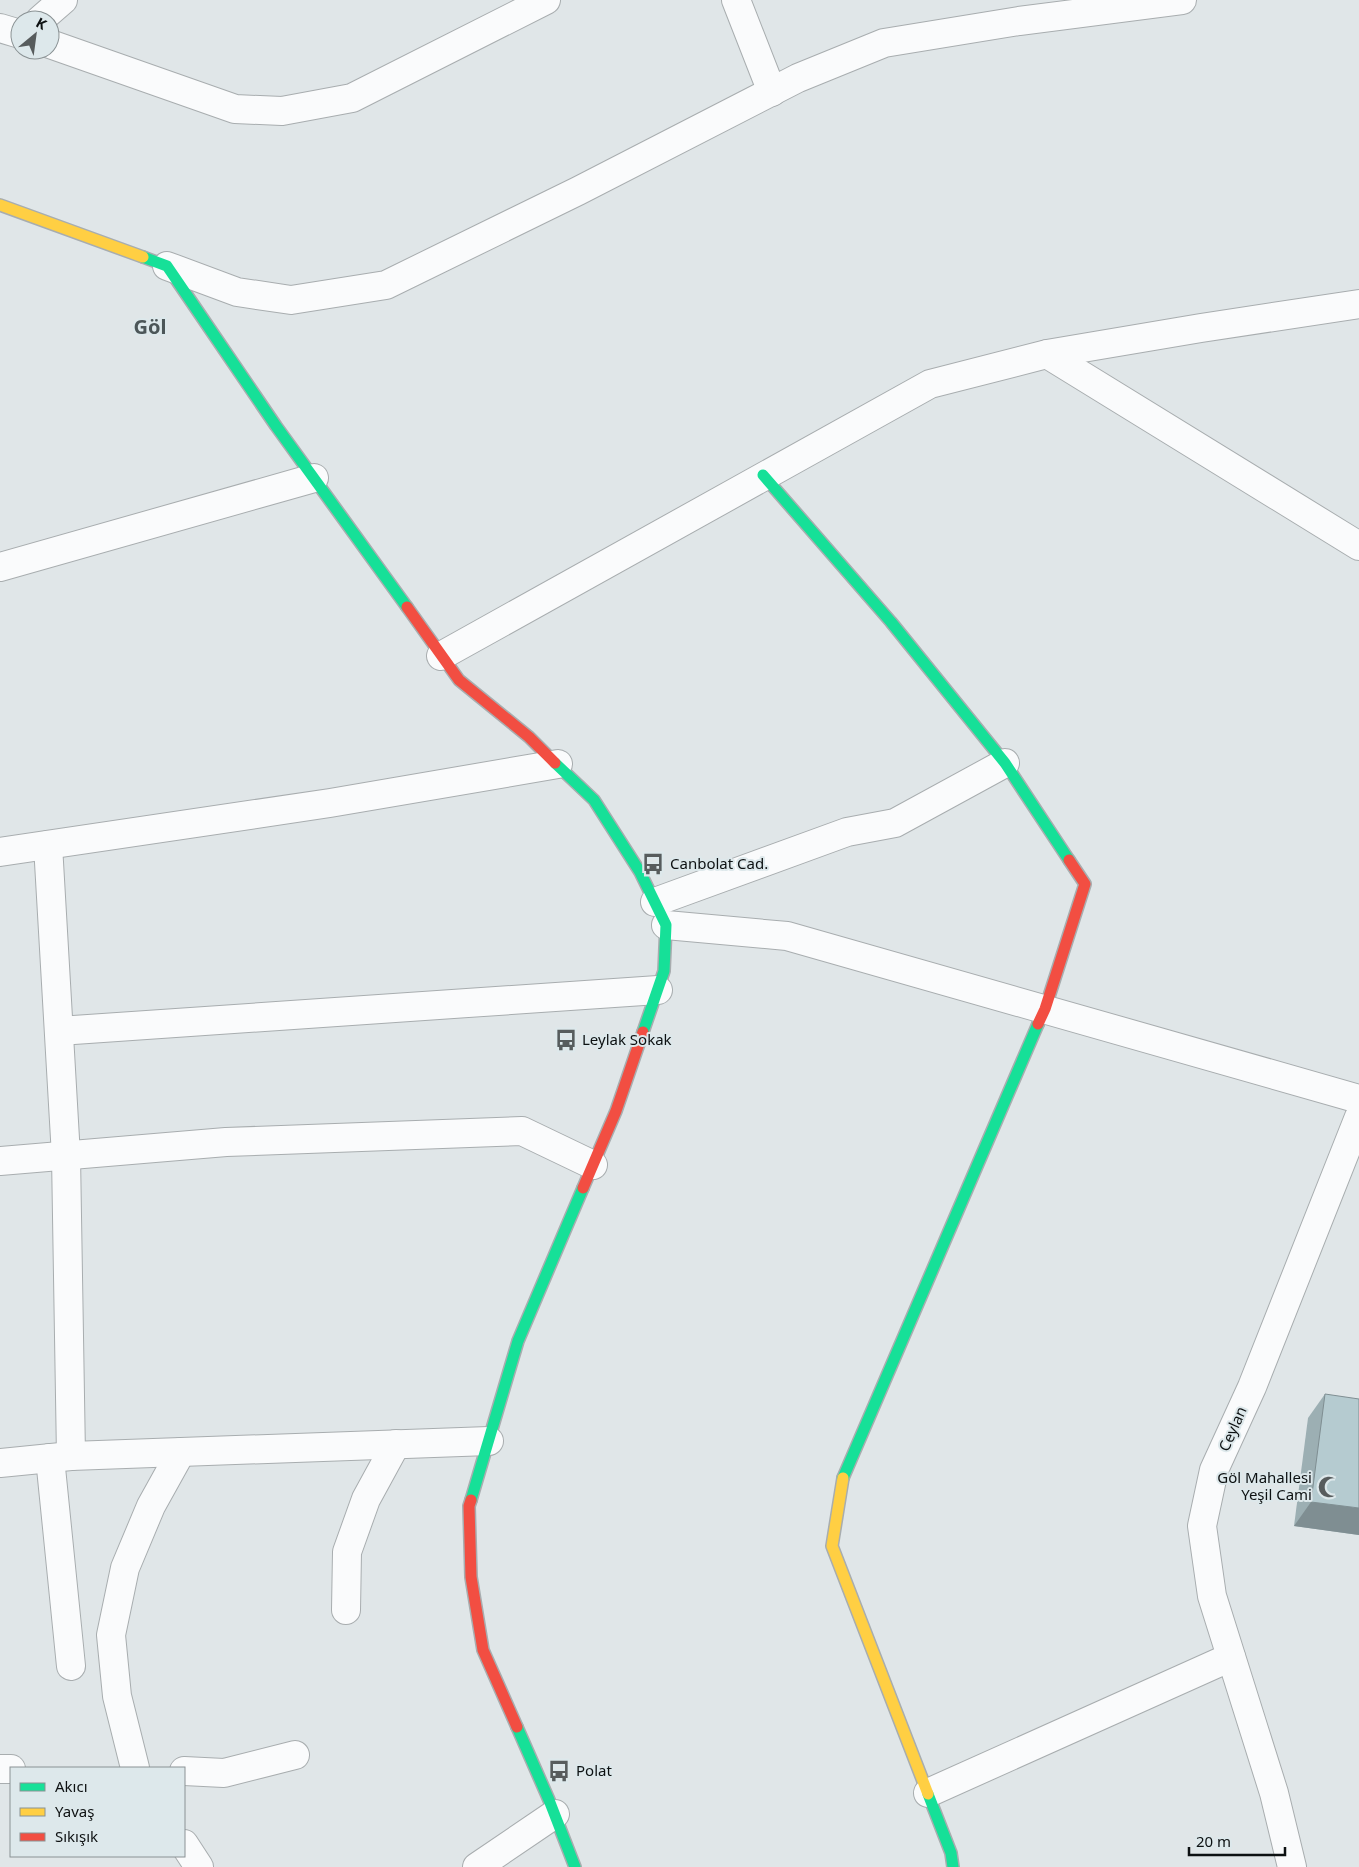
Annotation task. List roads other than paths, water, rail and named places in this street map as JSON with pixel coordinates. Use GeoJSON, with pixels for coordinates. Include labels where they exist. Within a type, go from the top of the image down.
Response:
{"type":"FeatureCollection","features":[{"type":"Feature","properties":{"kind":"street"},"geometry":{"type":"LineString","coordinates":[[52,10],[63,0]]}},
{"type":"Feature","properties":{"kind":"street"},"geometry":{"type":"LineString","coordinates":[[60,48],[235,109],[282,111],[352,98],[546,0]]}},
{"type":"Feature","properties":{"kind":"street"},"geometry":{"type":"LineString","coordinates":[[736,0],[772,92]]}},
{"type":"Feature","properties":{"kind":"street"},"geometry":{"type":"LineString","coordinates":[[0,205],[237,292],[291,300],[386,284],[578,191],[798,78],[884,43],[1019,21],[1182,0]]}},
{"type":"Feature","properties":{"kind":"street"},"geometry":{"type":"LineString","coordinates":[[167,266],[276,426],[459,680],[529,737],[594,800],[640,872],[660,914],[664,971],[658,990],[616,1111],[518,1341],[469,1506],[471,1577],[483,1650],[555,1814],[575,1867]]}},
{"type":"Feature","properties":{"kind":"street"},"geometry":{"type":"LineString","coordinates":[[441,656],[930,384],[1047,354],[1359,304]]}},
{"type":"Feature","properties":{"kind":"street"},"geometry":{"type":"LineString","coordinates":[[1047,354],[1359,546]]}},
{"type":"Feature","properties":{"kind":"street"},"geometry":{"type":"LineString","coordinates":[[764,475],[890,622],[1005,763],[1085,884],[1044,1009],[844,1473],[832,1546],[951,1853],[953,1867]]}},
{"type":"Feature","properties":{"kind":"street"},"geometry":{"type":"LineString","coordinates":[[0,568],[314,478]]}},
{"type":"Feature","properties":{"kind":"street"},"geometry":{"type":"LineString","coordinates":[[660,914],[847,832],[894,823],[1005,763]]}},
{"type":"Feature","properties":{"kind":"street"},"geometry":{"type":"LineString","coordinates":[[0,852],[330,803],[558,764]]}},
{"type":"Feature","properties":{"kind":"street"},"geometry":{"type":"LineString","coordinates":[[48,844],[66,1156],[60,1457],[71,1666]]}},
{"type":"Feature","properties":{"kind":"street"},"geometry":{"type":"LineString","coordinates":[[660,914],[787,936],[1359,1098]]}},
{"type":"Feature","properties":{"kind":"street"},"geometry":{"type":"LineString","coordinates":[[58,1030],[658,990]]}},
{"type":"Feature","properties":{"kind":"street","name":"Ceylan"},"geometry":{"type":"LineString","coordinates":[[1292,1867],[1274,1793],[1212,1596],[1202,1526],[1214,1470],[1252,1387],[1359,1117]]}},
{"type":"Feature","properties":{"kind":"street"},"geometry":{"type":"LineString","coordinates":[[0,1161],[226,1142],[522,1131],[593,1165]]}},
{"type":"Feature","properties":{"kind":"street"},"geometry":{"type":"LineString","coordinates":[[0,1463],[60,1457],[489,1441]]}},
{"type":"Feature","properties":{"kind":"street"},"geometry":{"type":"LineString","coordinates":[[346,1610],[347,1552],[366,1499],[396,1444]]}},
{"type":"Feature","properties":{"kind":"street"},"geometry":{"type":"LineString","coordinates":[[135,1767],[117,1696],[111,1635],[125,1568],[151,1506],[181,1452]]}},
{"type":"Feature","properties":{"kind":"street"},"geometry":{"type":"LineString","coordinates":[[928,1793],[1231,1657]]}},
{"type":"Feature","properties":{"kind":"street"},"geometry":{"type":"LineString","coordinates":[[185,1772],[224,1773],[295,1754]]}},
{"type":"Feature","properties":{"kind":"street"},"geometry":{"type":"LineString","coordinates":[[477,1867],[555,1814]]}},
{"type":"Feature","properties":{"kind":"street"},"geometry":{"type":"LineString","coordinates":[[185,1846],[199,1867]]}},
{"type":"Feature","properties":{"kind":"place","name":"Canbolat Cad."},"geometry":{"type":"Point","coordinates":[653,864]}},
{"type":"Feature","properties":{"kind":"place","name":"Leylak Sokak"},"geometry":{"type":"Point","coordinates":[566,1040]}},
{"type":"Feature","properties":{"kind":"place","name":"Göl Mahallesi Yeşil Cami"},"geometry":{"type":"Point","coordinates":[1329,1487]}},
{"type":"Feature","properties":{"kind":"place","name":"Polat"},"geometry":{"type":"Point","coordinates":[559,1771]}},
{"type":"Feature","properties":{"kind":"district","name":"Göl"},"geometry":{"type":"Point","coordinates":[150,327]}}]}
